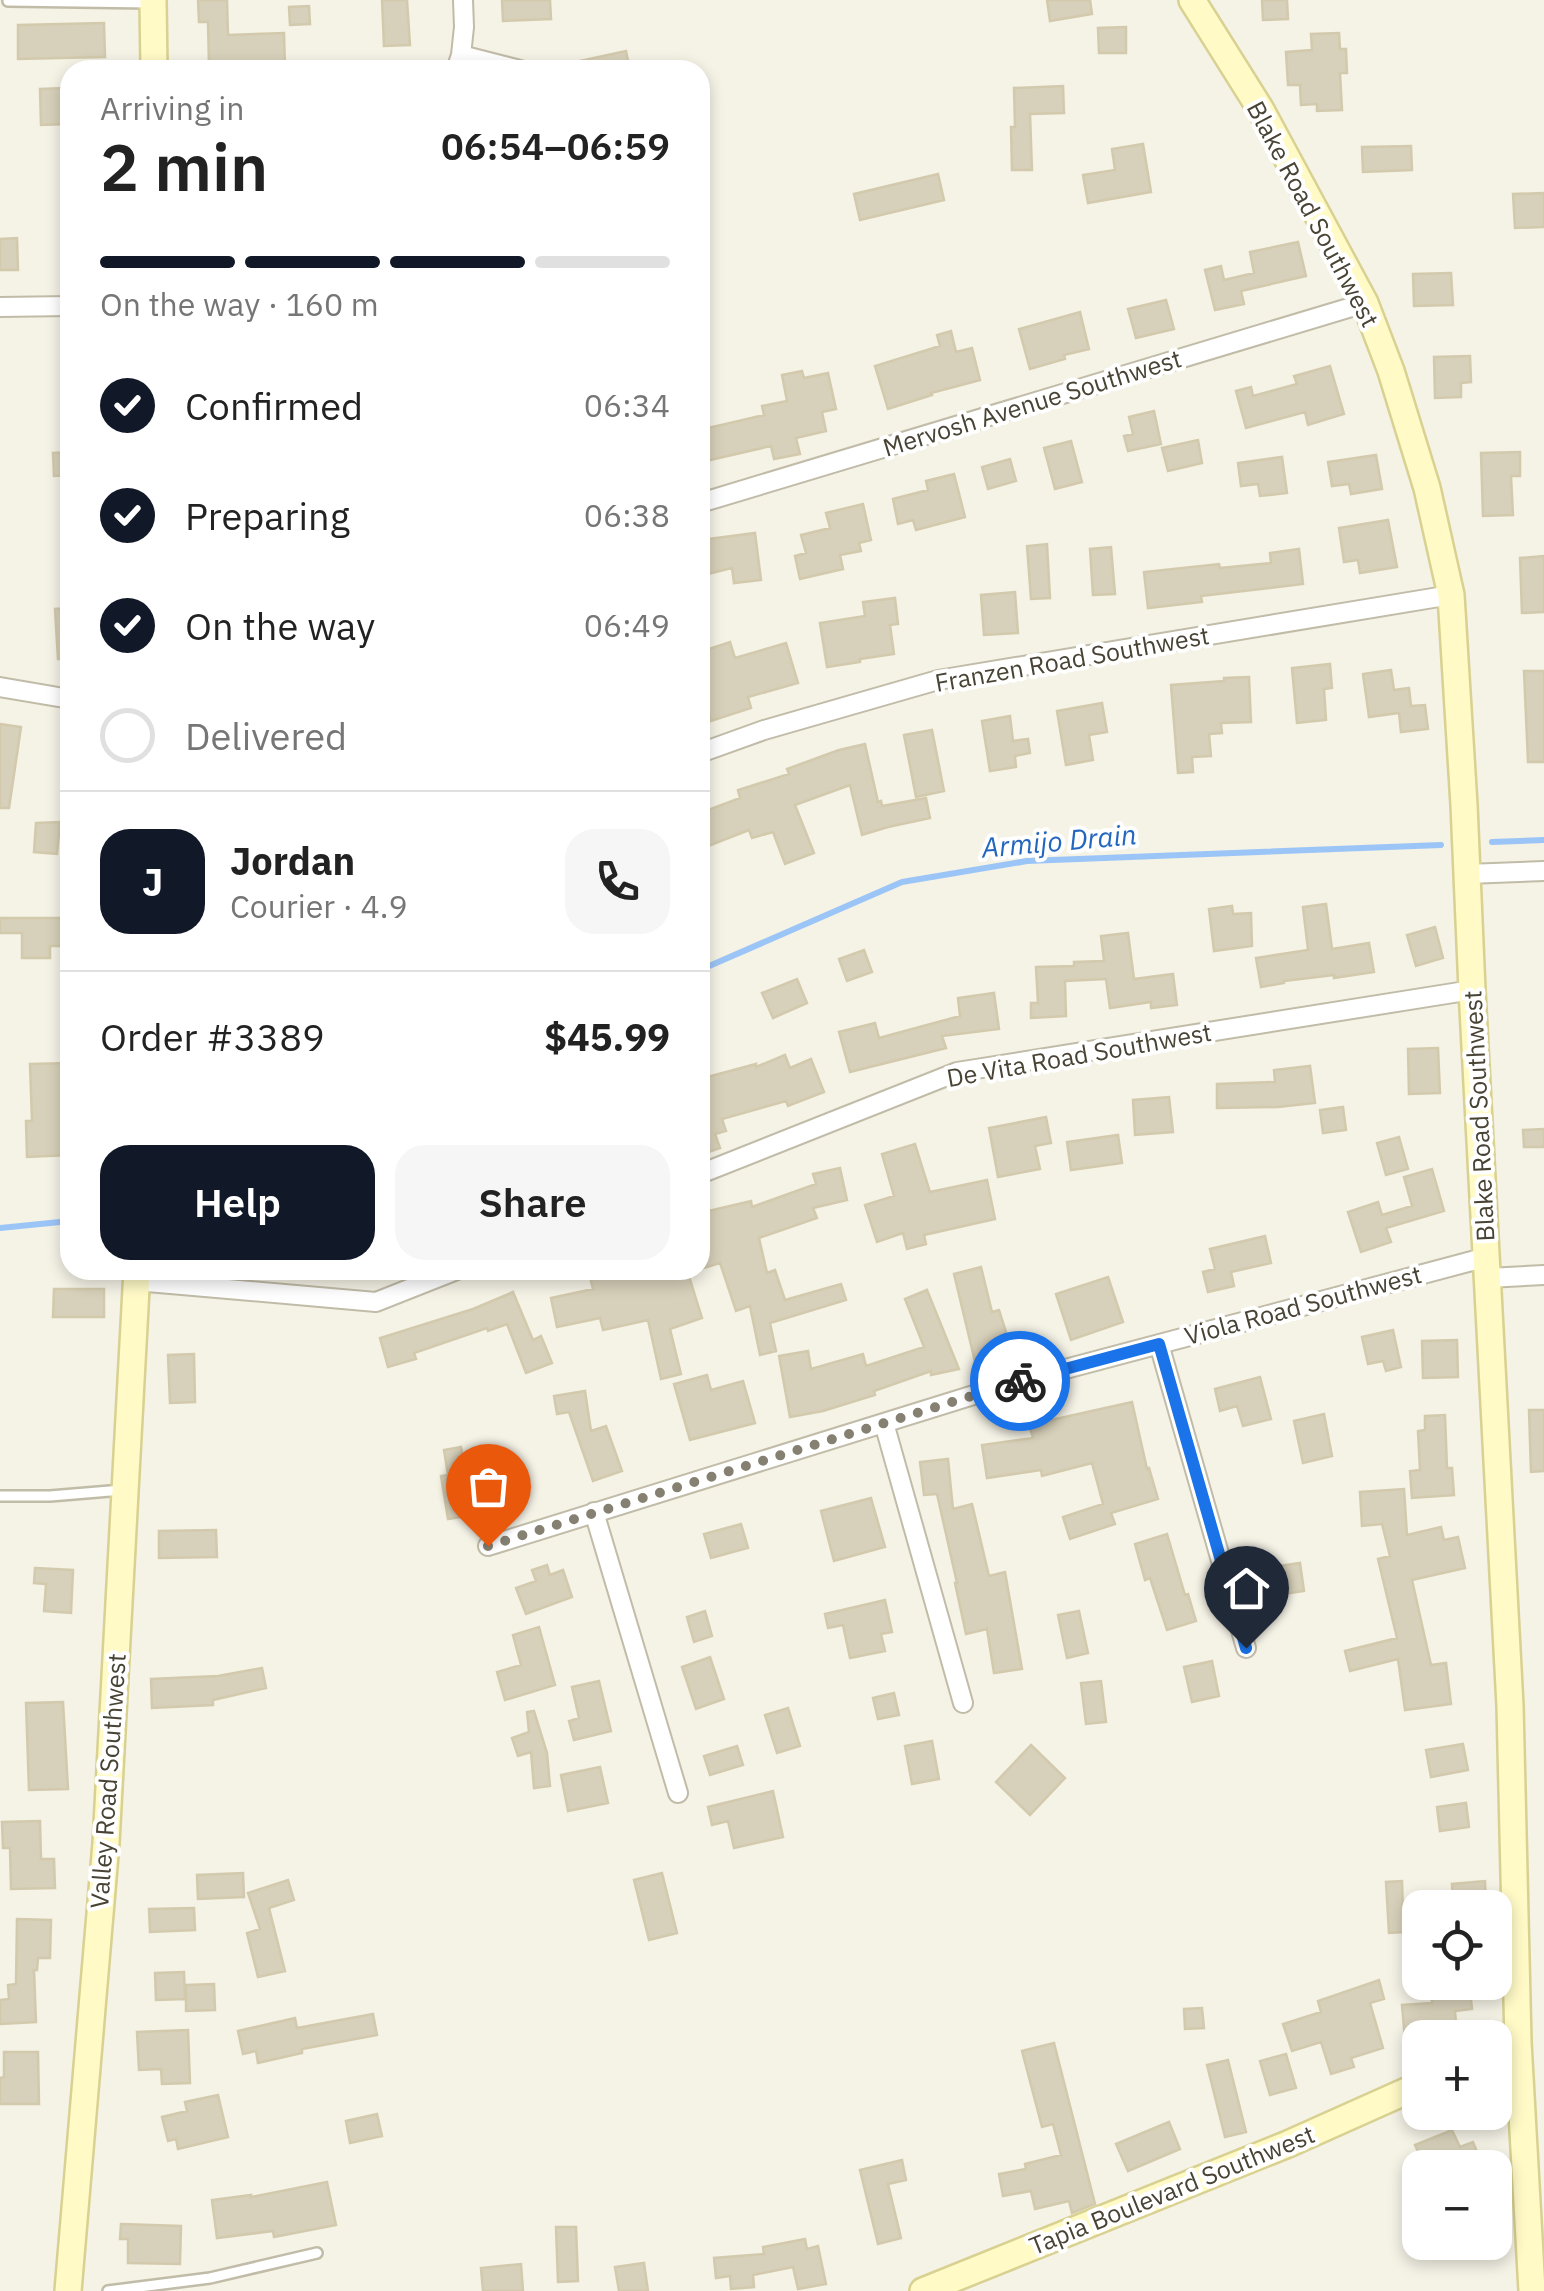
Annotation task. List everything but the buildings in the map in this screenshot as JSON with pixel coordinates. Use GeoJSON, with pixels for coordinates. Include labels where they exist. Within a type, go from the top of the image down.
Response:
{"type":"FeatureCollection","features":[{"type":"Feature","properties":{"kind":"street"},"geometry":{"type":"LineString","coordinates":[[458,60],[464,27],[463,0]]}},
{"type":"Feature","properties":{"kind":"street","name":"Blake Road Southwest"},"geometry":{"type":"LineString","coordinates":[[1192,0],[1262,110],[1364,302],[1391,371],[1427,488],[1452,595],[1510,1706],[1506,2020]]}},
{"type":"Feature","properties":{"kind":"street"},"geometry":{"type":"LineString","coordinates":[[153,1],[154,60]]}},
{"type":"Feature","properties":{"kind":"street","name":"Mervosh Avenue Southwest"},"geometry":{"type":"LineString","coordinates":[[710,500],[1364,302]]}},
{"type":"Feature","properties":{"kind":"street"},"geometry":{"type":"LineString","coordinates":[[0,308],[60,306]]}},
{"type":"Feature","properties":{"kind":"street","name":"Franzen Road Southwest"},"geometry":{"type":"LineString","coordinates":[[710,749],[938,680],[1452,595]]}},
{"type":"Feature","properties":{"kind":"street"},"geometry":{"type":"LineString","coordinates":[[0,686],[60,697]]}},
{"type":"Feature","properties":{"kind":"street"},"geometry":{"type":"LineString","coordinates":[[1467,874],[1544,871]]}},
{"type":"Feature","properties":{"kind":"street","name":"De Vita Road Southwest"},"geometry":{"type":"LineString","coordinates":[[710,1170],[957,1072],[1472,990]]}},
{"type":"Feature","properties":{"kind":"street","name":"Viola Road Southwest"},"geometry":{"type":"LineString","coordinates":[[488,1546],[1009,1384],[1159,1344],[1488,1268],[1544,1275]]}},
{"type":"Feature","properties":{"kind":"street","name":"Valley Road Southwest"},"geometry":{"type":"LineString","coordinates":[[68,2291],[106,1843],[136,1280]]}},
{"type":"Feature","properties":{"kind":"street"},"geometry":{"type":"LineString","coordinates":[[173,1280],[376,1302],[432,1280]]}},
{"type":"Feature","properties":{"kind":"street"},"geometry":{"type":"LineString","coordinates":[[1159,1344],[1246,1648]]}},
{"type":"Feature","properties":{"kind":"street"},"geometry":{"type":"LineString","coordinates":[[884,1423],[963,1703]]}},
{"type":"Feature","properties":{"kind":"street"},"geometry":{"type":"LineString","coordinates":[[594,1512],[678,1794]]}},
{"type":"Feature","properties":{"kind":"street","name":"Tapia Boulevard Southwest"},"geometry":{"type":"LineString","coordinates":[[923,2291],[1288,2144],[1402,2093]]}},
{"type":"Feature","properties":{"kind":"street","name":"Blake Road Southwest"},"geometry":{"type":"LineString","coordinates":[[1512,2103],[1532,2291]]}},
{"type":"Feature","properties":{"kind":"lane"},"geometry":{"type":"LineString","coordinates":[[8,1],[153,1]]}},
{"type":"Feature","properties":{"kind":"lane"},"geometry":{"type":"LineString","coordinates":[[0,1496],[125,1490]]}},
{"type":"Feature","properties":{"kind":"lane"},"geometry":{"type":"LineString","coordinates":[[108,2291],[210,2278],[317,2252]]}},
{"type":"Feature","properties":{"kind":"waterway","name":"Armijo Drain"},"geometry":{"type":"LineString","coordinates":[[1492,842],[1544,840]]}},
{"type":"Feature","properties":{"kind":"waterway","name":"Armijo Drain"},"geometry":{"type":"LineString","coordinates":[[710,966],[902,882],[1027,861],[1441,845]]}},
{"type":"Feature","properties":{"kind":"waterway","name":"Armijo Drain"},"geometry":{"type":"LineString","coordinates":[[0,1228],[60,1222]]}},
{"type":"Feature","properties":{"kind":"way so far"},"geometry":{"type":"LineString","coordinates":[[488,1546],[1020,1381]]}},
{"type":"Feature","properties":{"kind":"route"},"geometry":{"type":"LineString","coordinates":[[1020,1381],[1159,1344],[1246,1648]]}}]}
